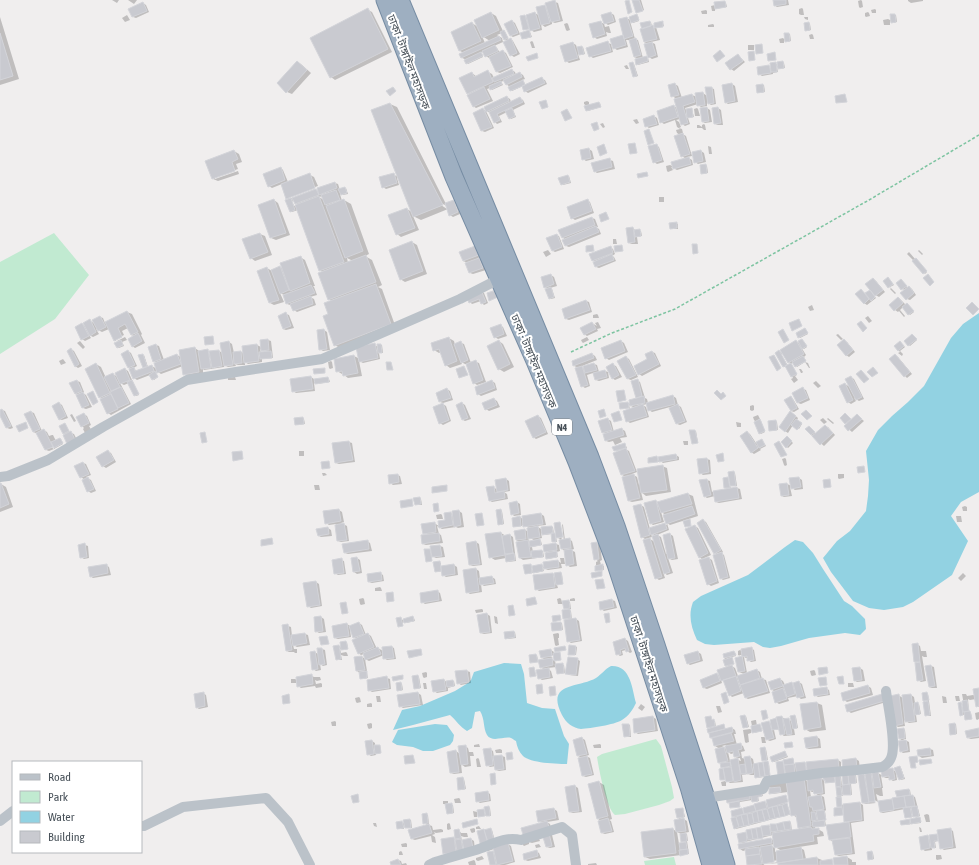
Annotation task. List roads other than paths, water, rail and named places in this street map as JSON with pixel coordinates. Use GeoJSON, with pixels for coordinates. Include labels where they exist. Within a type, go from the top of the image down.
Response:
{"type":"FeatureCollection","features":[{"type":"Feature","properties":{"kind":"highway","name":"ঢাকা - টাঙ্গাইল মহাসড়ক"},"geometry":{"type":"LineString","coordinates":[[385,0],[439,115],[590,457],[616,526],[706,798],[726,865]]}},
{"type":"Feature","properties":{"kind":"highway","name":"ঢাকা - টাঙ্গাইল মহাসড়ক"},"geometry":{"type":"LineString","coordinates":[[400,0],[439,115],[454,176],[535,361],[577,462],[616,564],[689,787],[711,865]]}},
{"type":"Feature","properties":{"kind":"street"},"geometry":{"type":"LineString","coordinates":[[0,478],[48,460],[187,380],[322,359],[460,299],[499,279]]}},
{"type":"Feature","properties":{"kind":"street"},"geometry":{"type":"LineString","coordinates":[[706,798],[763,789],[767,781],[821,773],[882,767],[891,759],[893,742],[886,691]]}},
{"type":"Feature","properties":{"kind":"street"},"geometry":{"type":"LineString","coordinates":[[142,826],[183,807],[266,798],[288,822],[310,865]]}},
{"type":"Feature","properties":{"kind":"street"},"geometry":{"type":"LineString","coordinates":[[0,821],[12,812]]}},
{"type":"Feature","properties":{"kind":"street"},"geometry":{"type":"LineString","coordinates":[[429,865],[503,839],[514,838],[521,840],[562,827],[572,835],[576,865]]}},
{"type":"Feature","properties":{"kind":"water"},"geometry":{"type":"Polygon","coordinates":[[[979,313],[979,492],[961,502],[951,516],[968,541],[952,575],[913,602],[903,607],[884,610],[869,608],[853,601],[831,572],[823,558],[837,541],[850,531],[866,511],[869,480],[866,451],[878,430],[924,386],[951,338],[963,324],[979,313]]]}},
{"type":"Feature","properties":{"kind":"water"},"geometry":{"type":"Polygon","coordinates":[[[795,540],[803,542],[813,553],[844,601],[852,606],[865,619],[866,629],[860,635],[845,633],[809,638],[770,648],[763,647],[754,642],[714,645],[705,644],[697,640],[691,621],[691,607],[693,602],[701,596],[748,575],[795,540]]]}},
{"type":"Feature","properties":{"kind":"water"},"geometry":{"type":"Polygon","coordinates":[[[504,663],[521,664],[524,674],[527,703],[542,708],[555,709],[564,736],[569,744],[567,764],[544,763],[531,760],[523,756],[518,749],[516,741],[511,738],[492,739],[487,735],[480,711],[475,712],[472,728],[467,731],[462,728],[450,715],[393,730],[402,710],[420,706],[455,691],[471,680],[474,672],[504,663]]]}},
{"type":"Feature","properties":{"kind":"water"},"geometry":{"type":"Polygon","coordinates":[[[611,666],[623,669],[630,679],[636,703],[630,712],[618,722],[602,726],[581,729],[570,725],[562,715],[558,704],[558,697],[561,691],[573,685],[596,678],[611,666]]]}},
{"type":"Feature","properties":{"kind":"water"},"geometry":{"type":"Polygon","coordinates":[[[435,724],[447,725],[454,735],[453,741],[450,745],[433,751],[423,751],[413,747],[397,745],[392,742],[398,730],[435,724]]]}}]}
